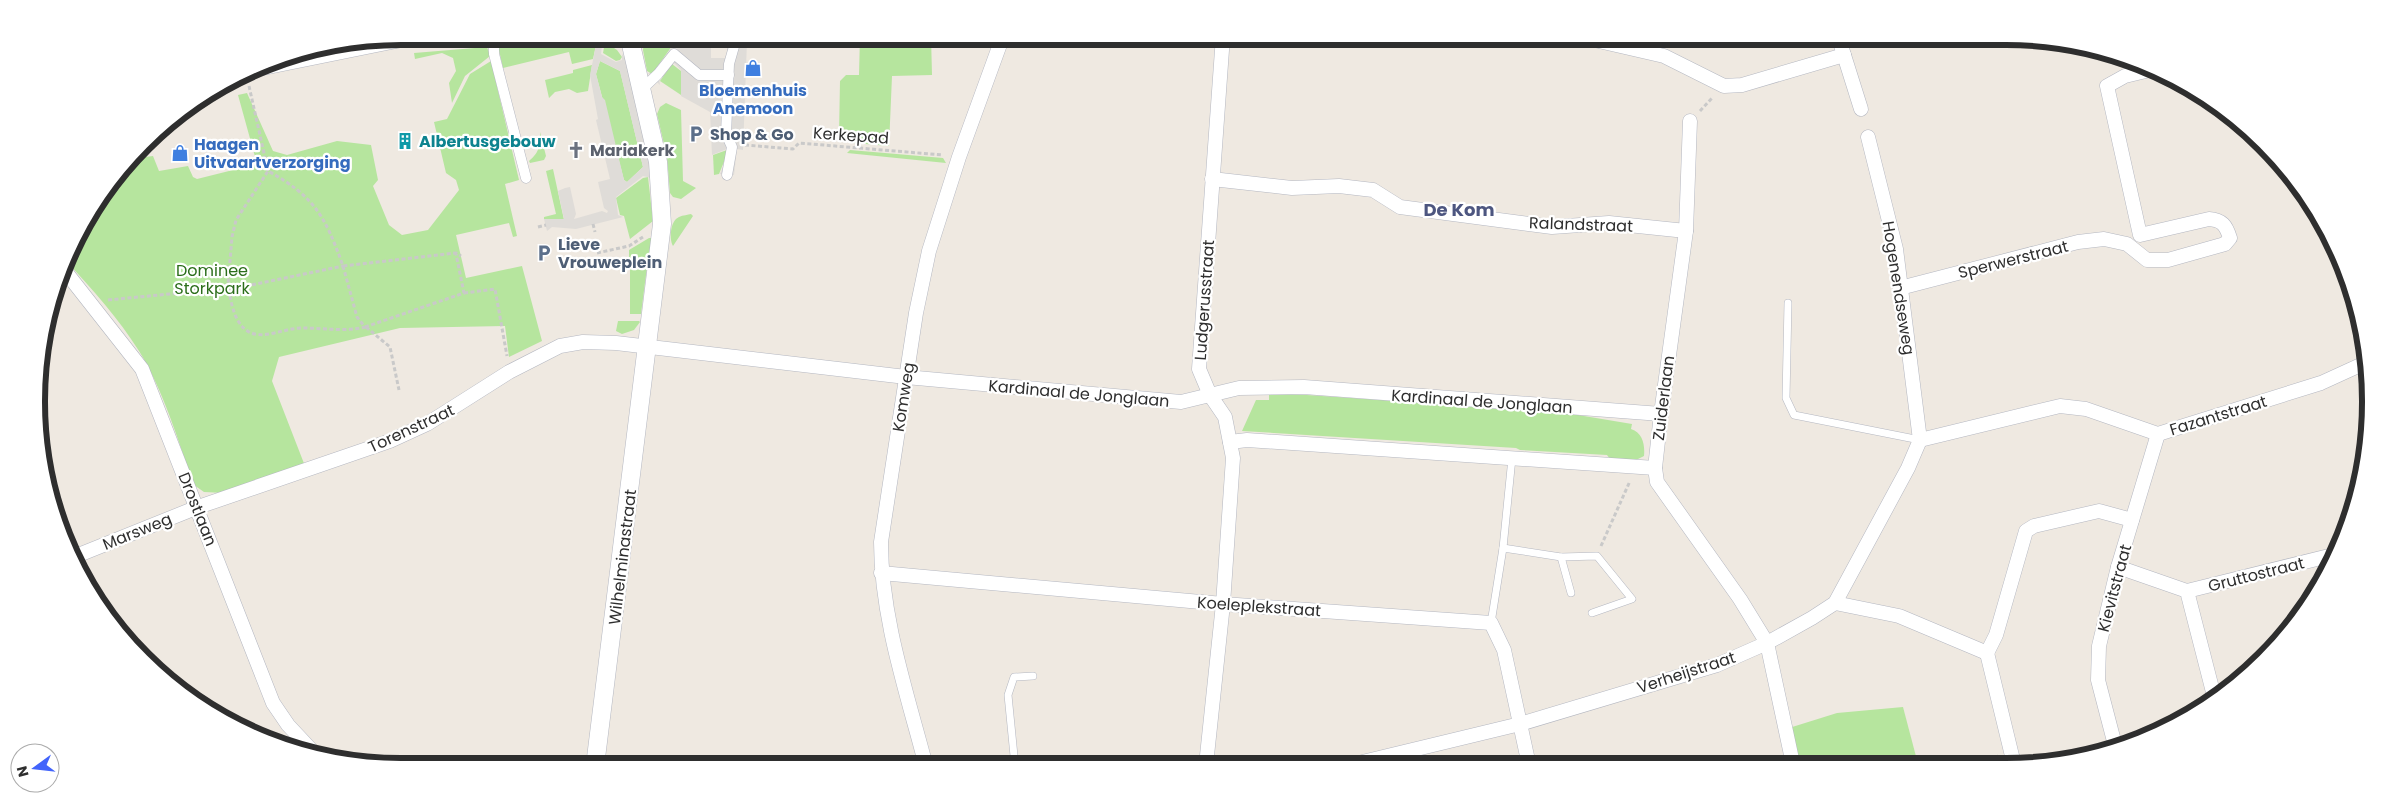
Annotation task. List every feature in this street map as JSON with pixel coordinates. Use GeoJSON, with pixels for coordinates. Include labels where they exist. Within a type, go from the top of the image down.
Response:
{"type":"FeatureCollection","features":[{"type":"Feature","properties":{"kind":"street"},"geometry":{"type":"LineString","coordinates":[[494,45],[494,54],[526,178]]}},
{"type":"Feature","properties":{"kind":"street"},"geometry":{"type":"LineString","coordinates":[[631,45],[639,92],[658,162],[662,224],[647,348]]}},
{"type":"Feature","properties":{"kind":"street"},"geometry":{"type":"LineString","coordinates":[[727,175],[732,147],[726,134],[729,64],[734,45]]}},
{"type":"Feature","properties":{"kind":"street","name":"Komweg"},"geometry":{"type":"LineString","coordinates":[[924,758],[888,614],[881,572],[881,542],[916,313],[929,251],[959,157],[999,45]]}},
{"type":"Feature","properties":{"kind":"street","name":"Ludgerusstraat"},"geometry":{"type":"LineString","coordinates":[[1207,758],[1223,604],[1233,458],[1225,417],[1210,395],[1199,369],[1222,45]]}},
{"type":"Feature","properties":{"kind":"street"},"geometry":{"type":"LineString","coordinates":[[1616,45],[1664,56],[1724,86],[1742,85],[1844,55]]}},
{"type":"Feature","properties":{"kind":"street"},"geometry":{"type":"LineString","coordinates":[[1841,45],[1861,109]]}},
{"type":"Feature","properties":{"kind":"street"},"geometry":{"type":"LineString","coordinates":[[639,92],[658,74],[674,54],[699,75],[729,75]]}},
{"type":"Feature","properties":{"kind":"street"},"geometry":{"type":"LineString","coordinates":[[2140,235],[2107,86],[2125,76],[2142,72]]}},
{"type":"Feature","properties":{"kind":"street","name":"Zuiderlaan"},"geometry":{"type":"LineString","coordinates":[[1690,121],[1686,231],[1661,414],[1655,468],[1657,482],[1740,599],[1767,642],[1793,758]]}},
{"type":"Feature","properties":{"kind":"street","name":"Hogenendseweg"},"geometry":{"type":"LineString","coordinates":[[1868,137],[1896,250],[1920,440]]}},
{"type":"Feature","properties":{"kind":"street","name":"Ralandstraat"},"geometry":{"type":"LineString","coordinates":[[1212,179],[1292,188],[1339,186],[1372,190],[1400,207],[1552,226],[1609,223],[1686,231]]}},
{"type":"Feature","properties":{"kind":"street","name":"Sperwerstraat"},"geometry":{"type":"LineString","coordinates":[[1900,288],[2078,242],[2104,239],[2127,244],[2147,260],[2168,260],[2225,244],[2230,238],[2227,227],[2219,220],[2209,218],[2140,235],[2127,244]]}},
{"type":"Feature","properties":{"kind":"street","name":"Drostlaan"},"geometry":{"type":"LineString","coordinates":[[68,276],[142,369],[198,507],[273,703],[288,724],[308,746]]}},
{"type":"Feature","properties":{"kind":"street","name":"Torenstraat"},"geometry":{"type":"LineString","coordinates":[[198,507],[390,441],[428,424],[509,372],[547,352],[572,344],[609,342],[647,348]]}},
{"type":"Feature","properties":{"kind":"street","name":"Kardinaal de Jonglaan"},"geometry":{"type":"LineString","coordinates":[[647,348],[906,377],[1181,402],[1239,388],[1304,387],[1661,414]]}},
{"type":"Feature","properties":{"kind":"street","name":"Wilhelminastraat"},"geometry":{"type":"LineString","coordinates":[[596,758],[647,348]]}},
{"type":"Feature","properties":{"kind":"street","name":"Fazantstraat"},"geometry":{"type":"LineString","coordinates":[[1920,440],[2060,406],[2086,409],[2158,434],[2321,384],[2360,365]]}},
{"type":"Feature","properties":{"kind":"street","name":"Kievitstraat"},"geometry":{"type":"LineString","coordinates":[[2114,741],[2098,680],[2099,646],[2118,567],[2158,434]]}},
{"type":"Feature","properties":{"kind":"street"},"geometry":{"type":"LineString","coordinates":[[1230,442],[1247,440],[1655,468]]}},
{"type":"Feature","properties":{"kind":"street"},"geometry":{"type":"LineString","coordinates":[[1920,440],[1908,468],[1836,603],[1899,616],[1988,653]]}},
{"type":"Feature","properties":{"kind":"street","name":"Marsweg"},"geometry":{"type":"LineString","coordinates":[[80,554],[198,507]]}},
{"type":"Feature","properties":{"kind":"street"},"geometry":{"type":"LineString","coordinates":[[2012,758],[1988,653],[1996,635],[2026,531],[2034,526],[2100,511],[2132,520]]}},
{"type":"Feature","properties":{"kind":"street","name":"Gruttostraat"},"geometry":{"type":"LineString","coordinates":[[2118,567],[2187,591],[2323,562]]}},
{"type":"Feature","properties":{"kind":"street","name":"Koeleplekstraat"},"geometry":{"type":"LineString","coordinates":[[881,572],[1223,604],[1491,623]]}},
{"type":"Feature","properties":{"kind":"street","name":"Gruttostraat"},"geometry":{"type":"LineString","coordinates":[[2187,591],[2213,691]]}},
{"type":"Feature","properties":{"kind":"street","name":"Verheijstraat"},"geometry":{"type":"LineString","coordinates":[[1379,758],[1520,724],[1717,664],[1767,642],[1836,603]]}},
{"type":"Feature","properties":{"kind":"street"},"geometry":{"type":"LineString","coordinates":[[1491,623],[1504,650],[1527,758]]}},
{"type":"Feature","properties":{"kind":"lane"},"geometry":{"type":"LineString","coordinates":[[1788,303],[1786,398],[1794,415],[1920,440]]}},
{"type":"Feature","properties":{"kind":"lane"},"geometry":{"type":"LineString","coordinates":[[1491,623],[1503,548],[1512,458]]}},
{"type":"Feature","properties":{"kind":"lane"},"geometry":{"type":"LineString","coordinates":[[1503,548],[1561,557],[1597,556],[1632,599],[1592,612]]}},
{"type":"Feature","properties":{"kind":"lane"},"geometry":{"type":"LineString","coordinates":[[1561,557],[1571,594]]}},
{"type":"Feature","properties":{"kind":"lane"},"geometry":{"type":"LineString","coordinates":[[1014,758],[1008,695],[1014,677],[1034,676]]}},
{"type":"Feature","properties":{"kind":"path"},"geometry":{"type":"LineString","coordinates":[[249,86],[268,170],[309,197],[331,232],[344,266],[357,317],[365,327],[390,347],[399,390]]}},
{"type":"Feature","properties":{"kind":"path"},"geometry":{"type":"LineString","coordinates":[[1690,121],[1724,86]]}},
{"type":"Feature","properties":{"kind":"path","name":"Kerkepad"},"geometry":{"type":"LineString","coordinates":[[743,145],[793,149],[799,144],[809,144],[959,157]]}},
{"type":"Feature","properties":{"kind":"path"},"geometry":{"type":"LineString","coordinates":[[268,170],[236,220],[232,237],[228,285],[235,316],[239,324],[252,334],[260,336],[301,328],[344,330],[365,327],[464,293],[495,289],[509,372]]}},
{"type":"Feature","properties":{"kind":"path"},"geometry":{"type":"LineString","coordinates":[[593,224],[594,232]]}},
{"type":"Feature","properties":{"kind":"path"},"geometry":{"type":"LineString","coordinates":[[597,253],[632,244],[662,224]]}},
{"type":"Feature","properties":{"kind":"path"},"geometry":{"type":"LineString","coordinates":[[538,227],[546,225]]}},
{"type":"Feature","properties":{"kind":"path"},"geometry":{"type":"LineString","coordinates":[[456,253],[464,293]]}},
{"type":"Feature","properties":{"kind":"path"},"geometry":{"type":"LineString","coordinates":[[90,302],[180,293],[228,285],[251,285],[344,266],[456,253],[461,256]]}},
{"type":"Feature","properties":{"kind":"path"},"geometry":{"type":"LineString","coordinates":[[1597,556],[1637,466]]}},
{"type":"Feature","properties":{"kind":"green space"},"geometry":{"type":"Polygon","coordinates":[[[596,45],[593,59],[572,64],[569,52],[503,68],[498,46],[596,45]]]}},
{"type":"Feature","properties":{"kind":"green space"},"geometry":{"type":"Polygon","coordinates":[[[604,45],[610,45],[617,50],[622,57],[616,61],[603,53],[604,45]]]}},
{"type":"Feature","properties":{"kind":"green space"},"geometry":{"type":"Polygon","coordinates":[[[644,45],[672,45],[652,74],[647,71],[644,45]]]}},
{"type":"Feature","properties":{"kind":"green space"},"geometry":{"type":"Polygon","coordinates":[[[860,45],[931,45],[932,75],[892,76],[889,146],[854,143],[839,136],[840,81],[846,75],[859,75],[860,45]]]}},
{"type":"Feature","properties":{"kind":"green space"},"geometry":{"type":"Polygon","coordinates":[[[487,47],[490,56],[465,76],[452,103],[449,83],[456,71],[453,58],[442,53],[415,59],[414,53],[487,47]]]}},
{"type":"Feature","properties":{"kind":"green space","name":"Dominee Storkpark"},"geometry":{"type":"Polygon","coordinates":[[[491,61],[519,180],[505,184],[517,236],[513,237],[509,223],[456,235],[466,278],[522,266],[542,341],[509,357],[505,326],[400,328],[279,357],[272,381],[305,466],[225,493],[204,492],[194,485],[163,399],[148,366],[114,316],[71,267],[105,203],[141,158],[153,156],[159,171],[188,166],[193,177],[197,179],[257,164],[238,95],[247,93],[273,151],[287,155],[337,141],[371,145],[378,180],[373,186],[389,225],[402,235],[428,230],[459,190],[456,180],[446,173],[434,122],[447,119],[470,74],[491,61]]]}},
{"type":"Feature","properties":{"kind":"green space"},"geometry":{"type":"Polygon","coordinates":[[[600,61],[620,71],[643,167],[627,182],[624,180],[596,74],[600,61]]]}},
{"type":"Feature","properties":{"kind":"green space"},"geometry":{"type":"Polygon","coordinates":[[[672,64],[681,71],[681,95],[660,81],[672,64]]]}},
{"type":"Feature","properties":{"kind":"green space"},"geometry":{"type":"Polygon","coordinates":[[[592,65],[588,91],[577,93],[569,89],[555,92],[549,98],[545,80],[573,73],[573,70],[592,65]]]}},
{"type":"Feature","properties":{"kind":"green space"},"geometry":{"type":"Polygon","coordinates":[[[666,103],[681,110],[683,181],[696,188],[681,199],[673,197],[670,193],[667,157],[657,114],[660,107],[666,103]]]}},
{"type":"Feature","properties":{"kind":"green space"},"geometry":{"type":"Polygon","coordinates":[[[540,132],[546,156],[544,160],[530,163],[529,161],[539,148],[540,132]]]}},
{"type":"Feature","properties":{"kind":"green space"},"geometry":{"type":"Polygon","coordinates":[[[727,150],[728,152],[719,174],[714,175],[713,155],[727,150]]]}},
{"type":"Feature","properties":{"kind":"green space"},"geometry":{"type":"Polygon","coordinates":[[[850,150],[943,158],[946,163],[847,153],[850,150]]]}},
{"type":"Feature","properties":{"kind":"green space"},"geometry":{"type":"Polygon","coordinates":[[[553,169],[564,220],[544,219],[544,217],[556,214],[546,171],[553,169]]]}},
{"type":"Feature","properties":{"kind":"green space"},"geometry":{"type":"Polygon","coordinates":[[[648,177],[653,221],[630,239],[624,216],[620,215],[616,198],[643,178],[648,177]]]}},
{"type":"Feature","properties":{"kind":"green space"},"geometry":{"type":"Polygon","coordinates":[[[691,214],[693,216],[673,246],[671,235],[674,222],[679,217],[691,214]]]}},
{"type":"Feature","properties":{"kind":"green space"},"geometry":{"type":"Polygon","coordinates":[[[652,238],[648,267],[643,262],[629,263],[629,250],[652,238]]]}},
{"type":"Feature","properties":{"kind":"green space"},"geometry":{"type":"Polygon","coordinates":[[[630,263],[643,263],[647,267],[641,314],[630,314],[630,263]]]}},
{"type":"Feature","properties":{"kind":"green space"},"geometry":{"type":"Polygon","coordinates":[[[618,321],[640,322],[634,330],[622,334],[616,331],[618,321]]]}},
{"type":"Feature","properties":{"kind":"green space"},"geometry":{"type":"Polygon","coordinates":[[[1292,394],[1560,412],[1632,424],[1631,429],[1641,436],[1644,456],[1634,461],[1610,459],[1607,455],[1520,450],[1516,448],[1242,431],[1256,400],[1269,400],[1269,395],[1292,394]]]}},
{"type":"Feature","properties":{"kind":"green space"},"geometry":{"type":"Polygon","coordinates":[[[1903,707],[1916,758],[1796,758],[1789,728],[1837,713],[1903,707]]]}},
{"type":"Feature","properties":{"kind":"shaded area"},"geometry":{"type":"Polygon","coordinates":[[[596,45],[602,45],[601,54],[616,62],[622,60],[622,54],[627,61],[648,149],[651,178],[643,176],[616,197],[618,215],[623,217],[576,229],[552,227],[547,231],[544,219],[564,219],[558,191],[565,188],[570,187],[576,214],[574,219],[602,211],[607,213],[608,211],[604,208],[598,182],[610,179],[596,120],[598,119],[590,75],[596,45]],[[600,61],[596,74],[602,97],[605,100],[624,180],[627,182],[643,167],[620,71],[600,61]]]}},
{"type":"Feature","properties":{"kind":"shaded area"},"geometry":{"type":"Polygon","coordinates":[[[673,45],[711,45],[711,58],[727,58],[727,45],[747,45],[743,150],[737,149],[734,175],[720,174],[729,152],[727,149],[712,155],[710,112],[681,96],[681,70],[673,62],[659,79],[660,85],[648,73],[656,73],[673,45]]]}},
{"type":"Feature","properties":{"kind":"place","name":"Bloemenhuis Anemoon"},"geometry":{"type":"Point","coordinates":[753,68]}},
{"type":"Feature","properties":{"kind":"place","name":"Shop & Go"},"geometry":{"type":"Point","coordinates":[696,134]}},
{"type":"Feature","properties":{"kind":"place","name":"Albertusgebouw"},"geometry":{"type":"Point","coordinates":[405,141]}},
{"type":"Feature","properties":{"kind":"place","name":"Mariakerk"},"geometry":{"type":"Point","coordinates":[576,150]}},
{"type":"Feature","properties":{"kind":"place","name":"Haagen Uitvaartverzorging"},"geometry":{"type":"Point","coordinates":[180,153]}},
{"type":"Feature","properties":{"kind":"place","name":"Lieve Vrouweplein"},"geometry":{"type":"Point","coordinates":[544,253]}},
{"type":"Feature","properties":{"kind":"district","name":"De Kom"},"geometry":{"type":"Point","coordinates":[1459,210]}}]}
